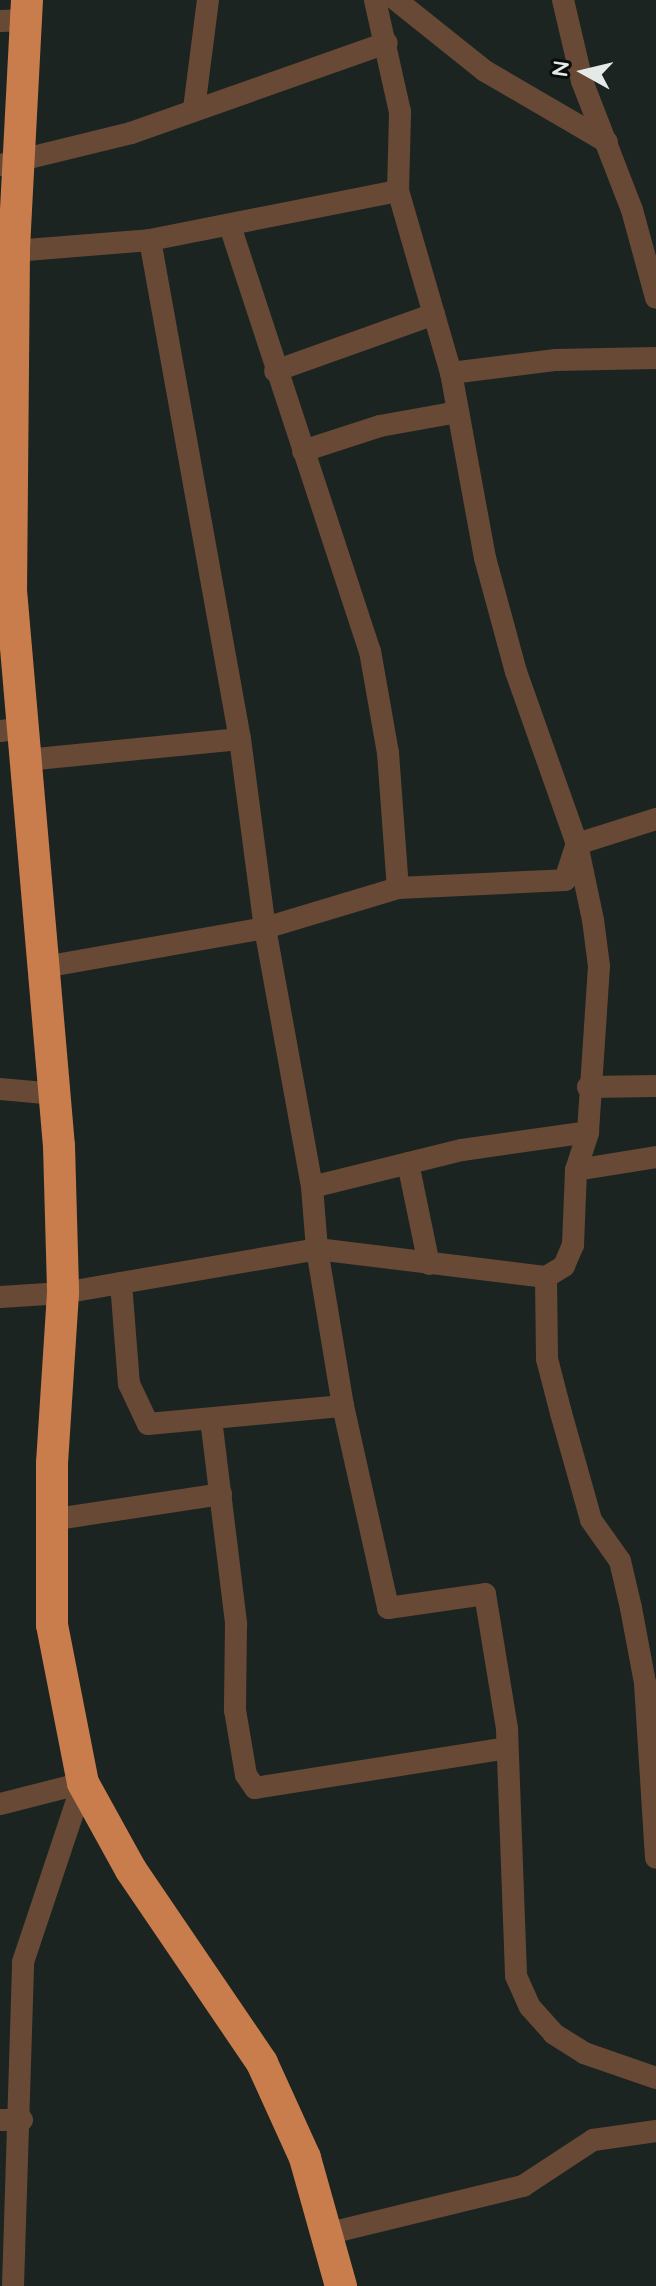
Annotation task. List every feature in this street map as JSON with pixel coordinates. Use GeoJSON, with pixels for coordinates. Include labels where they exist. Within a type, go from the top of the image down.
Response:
{"type":"FeatureCollection","features":[{"type":"Feature","properties":{"kind":"highway"},"geometry":{"type":"LineString","coordinates":[[18,14],[9,163],[14,251],[11,730],[26,760],[56,1094],[63,1293],[50,1520],[52,1625],[83,1783],[131,1870],[262,2063],[305,2158],[341,2286]]}},
{"type":"Feature","properties":{"kind":"street"},"geometry":{"type":"LineString","coordinates":[[194,109],[208,0]]}},
{"type":"Feature","properties":{"kind":"street"},"geometry":{"type":"LineString","coordinates":[[0,1297],[63,1293],[317,1249],[546,1277],[564,1266],[573,1245],[576,1170],[588,1132],[588,1087],[599,966],[577,844],[516,672],[485,558],[451,373],[398,191],[400,112],[375,0]]}},
{"type":"Feature","properties":{"kind":"street"},"geometry":{"type":"LineString","coordinates":[[396,0],[485,71],[608,143]]}},
{"type":"Feature","properties":{"kind":"street"},"geometry":{"type":"LineString","coordinates":[[563,0],[582,81],[608,143],[652,272],[656,298]]}},
{"type":"Feature","properties":{"kind":"street"},"geometry":{"type":"LineString","coordinates":[[9,163],[131,133],[387,43]]}},
{"type":"Feature","properties":{"kind":"street"},"geometry":{"type":"LineString","coordinates":[[14,251],[150,240],[398,191]]}},
{"type":"Feature","properties":{"kind":"street"},"geometry":{"type":"LineString","coordinates":[[230,226],[275,371],[370,651],[388,753],[398,888]]}},
{"type":"Feature","properties":{"kind":"street"},"geometry":{"type":"LineString","coordinates":[[150,240],[240,739],[265,928],[312,1187],[317,1249],[343,1406],[388,1608],[485,1594],[507,1748],[511,1943],[522,1992],[541,2021],[568,2045],[656,2078]]}},
{"type":"Feature","properties":{"kind":"street"},"geometry":{"type":"LineString","coordinates":[[275,371],[434,314]]}},
{"type":"Feature","properties":{"kind":"street"},"geometry":{"type":"LineString","coordinates":[[451,373],[556,360],[656,358]]}},
{"type":"Feature","properties":{"kind":"street"},"geometry":{"type":"LineString","coordinates":[[303,451],[380,426],[458,412]]}},
{"type":"Feature","properties":{"kind":"street"},"geometry":{"type":"LineString","coordinates":[[26,760],[240,739]]}},
{"type":"Feature","properties":{"kind":"street"},"geometry":{"type":"LineString","coordinates":[[577,844],[656,819]]}},
{"type":"Feature","properties":{"kind":"street"},"geometry":{"type":"LineString","coordinates":[[44,967],[265,928],[398,888],[565,880],[577,844]]}},
{"type":"Feature","properties":{"kind":"street"},"geometry":{"type":"LineString","coordinates":[[588,1087],[656,1086]]}},
{"type":"Feature","properties":{"kind":"street"},"geometry":{"type":"LineString","coordinates":[[0,1089],[56,1094]]}},
{"type":"Feature","properties":{"kind":"street"},"geometry":{"type":"LineString","coordinates":[[312,1187],[408,1163],[588,1132]]}},
{"type":"Feature","properties":{"kind":"street"},"geometry":{"type":"LineString","coordinates":[[576,1170],[656,1157]]}},
{"type":"Feature","properties":{"kind":"street"},"geometry":{"type":"LineString","coordinates":[[408,1163],[429,1264]]}},
{"type":"Feature","properties":{"kind":"street"},"geometry":{"type":"LineString","coordinates":[[546,1277],[547,1359],[591,1520],[620,1561],[631,1608],[645,1683],[656,1858]]}},
{"type":"Feature","properties":{"kind":"street"},"geometry":{"type":"LineString","coordinates":[[121,1283],[129,1384],[138,1412],[148,1424],[343,1406]]}},
{"type":"Feature","properties":{"kind":"street"},"geometry":{"type":"LineString","coordinates":[[211,1419],[236,1624],[235,1710],[246,1775],[255,1788],[507,1748]]}},
{"type":"Feature","properties":{"kind":"street"},"geometry":{"type":"LineString","coordinates":[[50,1520],[221,1494]]}},
{"type":"Feature","properties":{"kind":"street"},"geometry":{"type":"LineString","coordinates":[[0,1804],[83,1783]]}},
{"type":"Feature","properties":{"kind":"street"},"geometry":{"type":"LineString","coordinates":[[13,2286],[11,2120],[23,1962],[83,1783]]}},
{"type":"Feature","properties":{"kind":"street"},"geometry":{"type":"LineString","coordinates":[[326,2234],[523,2186],[593,2140],[656,2131]]}}]}
